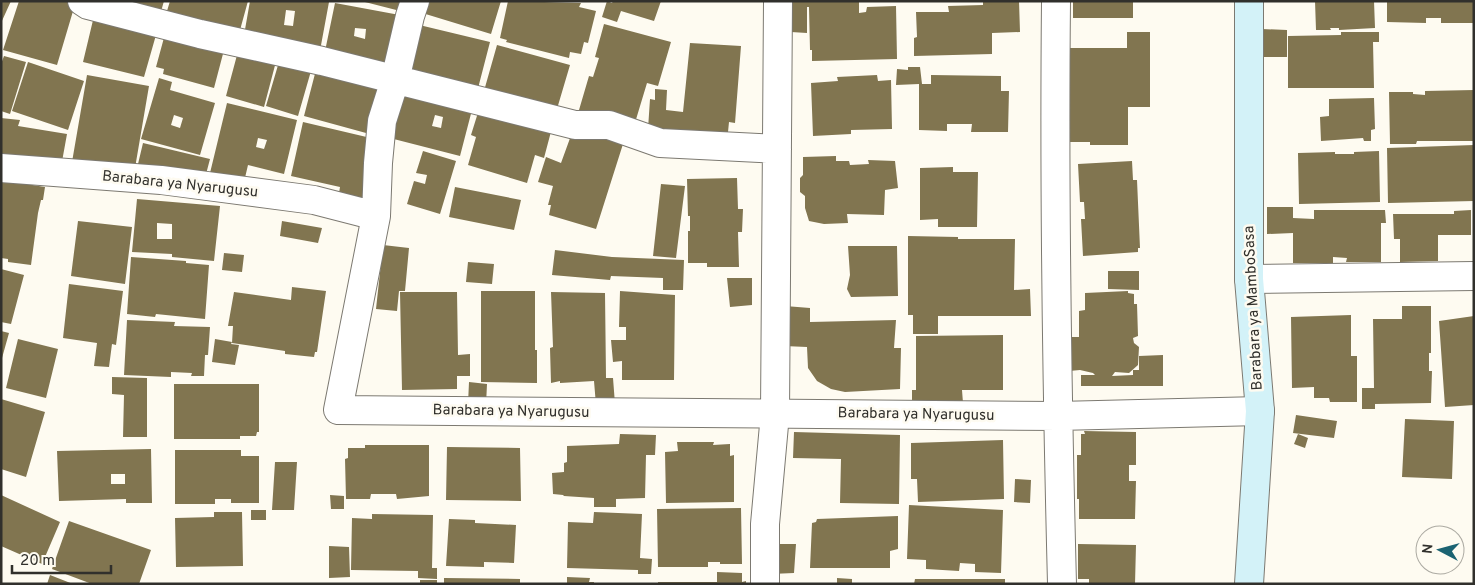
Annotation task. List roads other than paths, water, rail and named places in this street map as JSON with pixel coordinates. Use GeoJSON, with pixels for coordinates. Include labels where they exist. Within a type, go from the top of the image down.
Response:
{"type":"FeatureCollection","features":[{"type":"Feature","properties":{"kind":"street"},"geometry":{"type":"LineString","coordinates":[[82,1],[88,5],[200,34],[322,60],[575,125],[609,125],[660,143],[777,149]]}},
{"type":"Feature","properties":{"kind":"street"},"geometry":{"type":"LineString","coordinates":[[376,216],[382,121],[395,80],[415,1]]}},
{"type":"Feature","properties":{"kind":"street"},"geometry":{"type":"LineString","coordinates":[[766,584],[766,524],[775,414],[778,1]]}},
{"type":"Feature","properties":{"kind":"street"},"geometry":{"type":"LineString","coordinates":[[1056,1],[1055,126],[1062,584]]}},
{"type":"Feature","properties":{"kind":"street","name":"Barabara ya MamboSasa"},"geometry":{"type":"LineString","coordinates":[[1248,1],[1249,279],[1260,411],[1249,584]]}},
{"type":"Feature","properties":{"kind":"street","name":"Barabara ya Nyarugusu"},"geometry":{"type":"LineString","coordinates":[[1,168],[171,182],[314,200],[376,216],[338,410],[1058,416],[1260,411]]}},
{"type":"Feature","properties":{"kind":"street"},"geometry":{"type":"LineString","coordinates":[[1249,279],[1474,276]]}}]}
